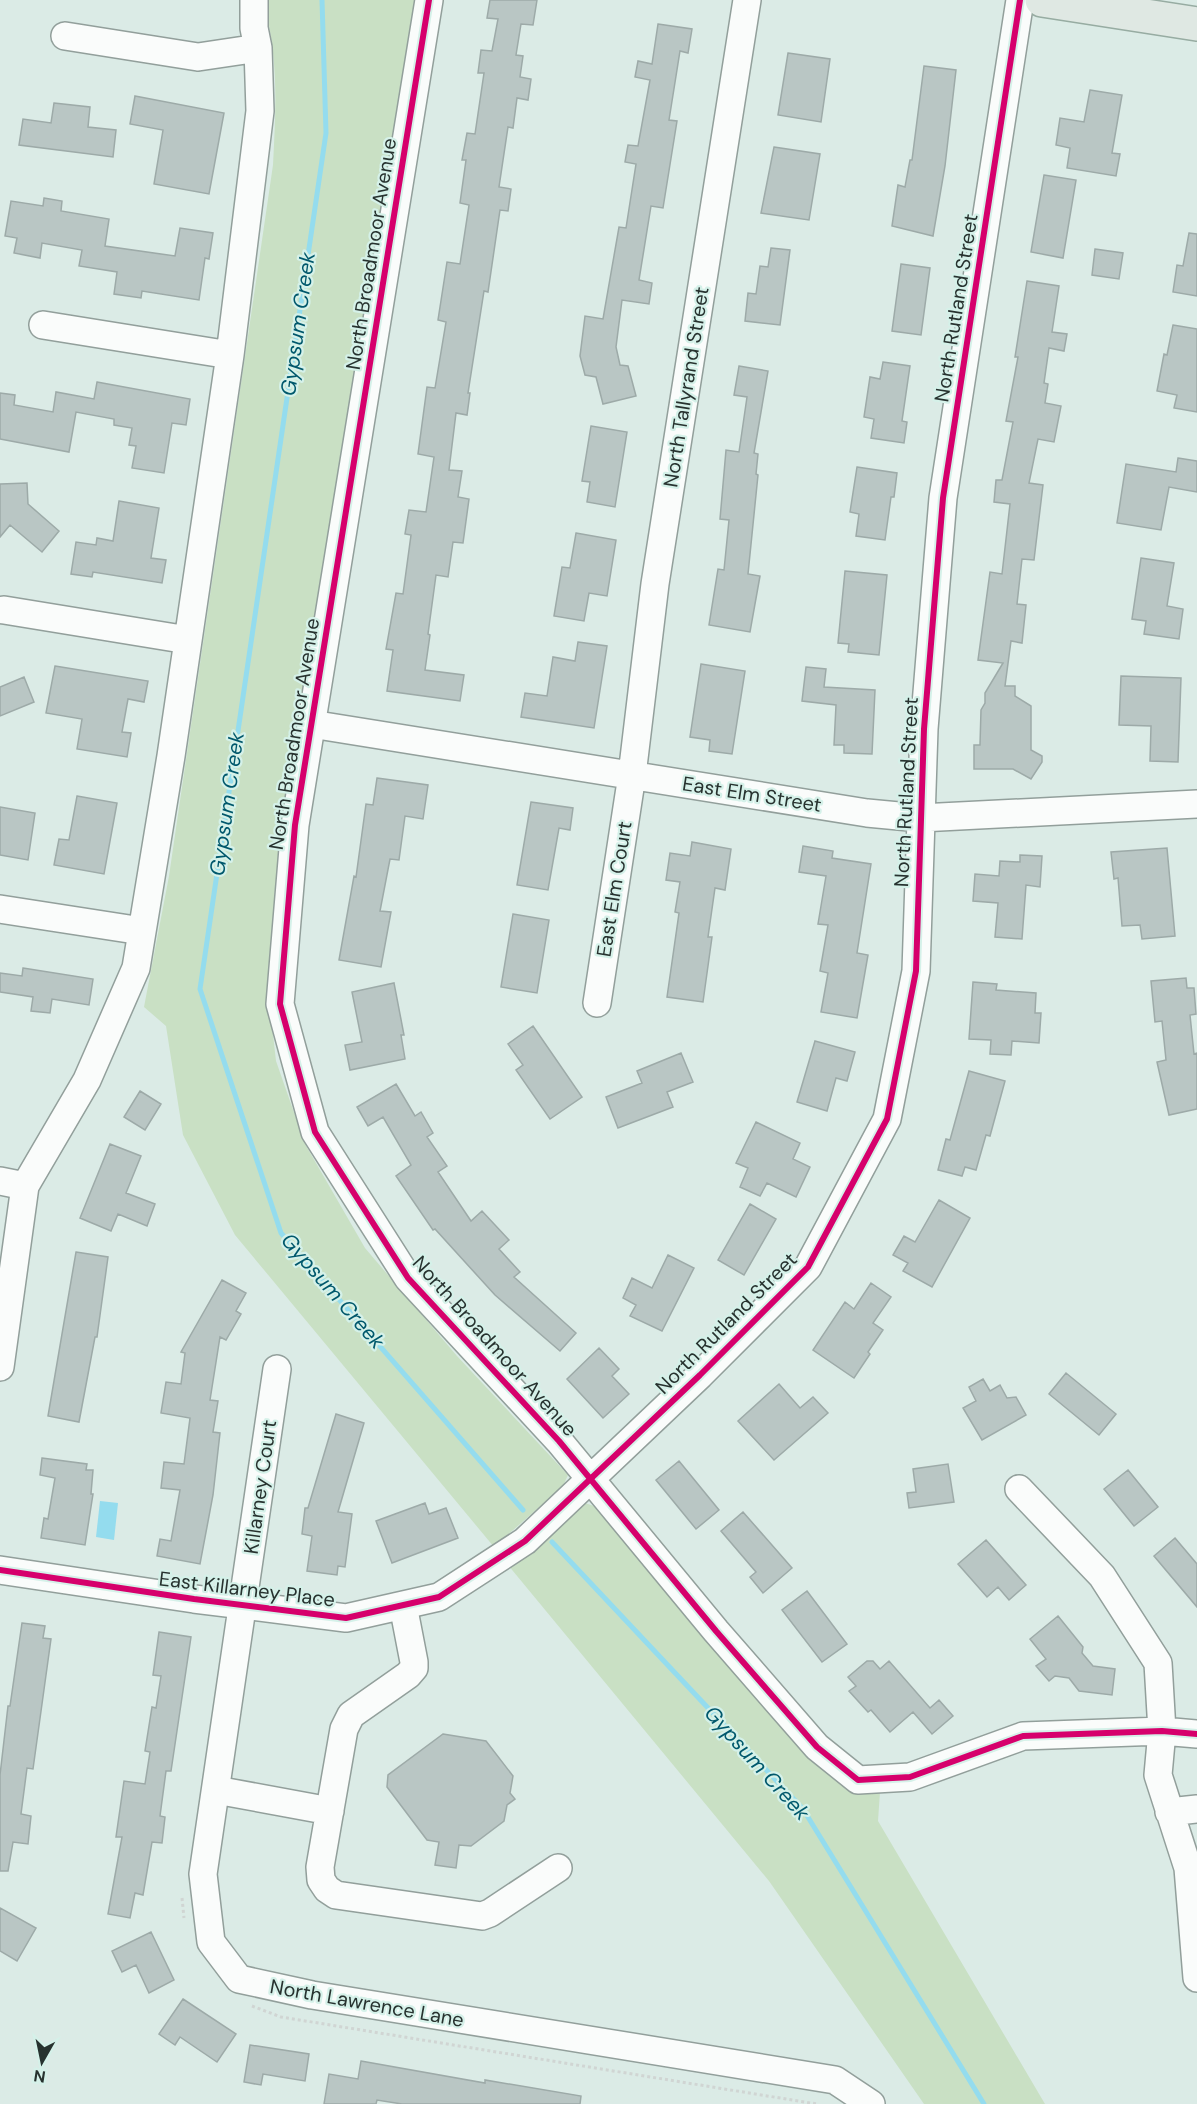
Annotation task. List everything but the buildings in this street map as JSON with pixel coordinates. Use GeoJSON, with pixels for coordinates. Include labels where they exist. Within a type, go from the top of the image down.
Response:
{"type":"FeatureCollection","features":[{"type":"Feature","properties":{"kind":"main road"},"geometry":{"type":"LineString","coordinates":[[1042,0],[1197,24]]}},
{"type":"Feature","properties":{"kind":"street"},"geometry":{"type":"LineString","coordinates":[[235,0],[256,38]]}},
{"type":"Feature","properties":{"kind":"street"},"geometry":{"type":"LineString","coordinates":[[0,1367],[13,1183],[87,1080],[136,968],[230,355],[260,111],[254,0]]}},
{"type":"Feature","properties":{"kind":"street","name":"North Broadmoor Avenue"},"geometry":{"type":"LineString","coordinates":[[429,0],[295,825],[280,1004],[315,1132],[408,1278],[559,1441],[716,1631],[817,1748],[858,1780],[910,1777],[1023,1736],[1162,1731]]}},
{"type":"Feature","properties":{"kind":"street","name":"North Tallyrand Street"},"geometry":{"type":"LineString","coordinates":[[632,775],[654,584],[747,0]]}},
{"type":"Feature","properties":{"kind":"street","name":"North Rutland Street"},"geometry":{"type":"LineString","coordinates":[[590,1478],[700,1375],[808,1267],[887,1119],[916,971],[924,729],[943,498],[1020,0]]}},
{"type":"Feature","properties":{"kind":"street"},"geometry":{"type":"LineString","coordinates":[[65,36],[198,57],[256,38]]}},
{"type":"Feature","properties":{"kind":"street"},"geometry":{"type":"LineString","coordinates":[[43,325],[230,355]]}},
{"type":"Feature","properties":{"kind":"street"},"geometry":{"type":"LineString","coordinates":[[4,610],[188,640]]}},
{"type":"Feature","properties":{"kind":"street","name":"East Elm Street"},"geometry":{"type":"LineString","coordinates":[[311,724],[867,813],[920,818],[1197,804]]}},
{"type":"Feature","properties":{"kind":"street","name":"East Elm Court"},"geometry":{"type":"LineString","coordinates":[[597,1003],[632,775]]}},
{"type":"Feature","properties":{"kind":"street"},"geometry":{"type":"LineString","coordinates":[[0,909],[142,931]]}},
{"type":"Feature","properties":{"kind":"street","name":"Killarney Court"},"geometry":{"type":"LineString","coordinates":[[243,1605],[277,1370]]}},
{"type":"Feature","properties":{"kind":"street","name":"East Killarney Place"},"geometry":{"type":"LineString","coordinates":[[0,1570],[346,1618],[439,1597],[525,1540],[590,1478]]}},
{"type":"Feature","properties":{"kind":"street"},"geometry":{"type":"LineString","coordinates":[[1020,1489],[1102,1576],[1158,1663],[1162,1731],[1158,1775],[1188,1868],[1197,1978]]}},
{"type":"Feature","properties":{"kind":"street","name":"North Lawrence Lane"},"geometry":{"type":"LineString","coordinates":[[243,1605],[203,1874],[211,1942],[239,1979],[312,1995],[834,2080],[870,2104]]}},
{"type":"Feature","properties":{"kind":"street"},"geometry":{"type":"LineString","coordinates":[[403,1605],[414,1668],[408,1675],[351,1715],[347,1721],[320,1867],[321,1880],[327,1889],[336,1895],[482,1916],[558,1868]]}},
{"type":"Feature","properties":{"kind":"street"},"geometry":{"type":"LineString","coordinates":[[1162,1731],[1197,1734]]}},
{"type":"Feature","properties":{"kind":"street"},"geometry":{"type":"LineString","coordinates":[[216,1790],[330,1811]]}},
{"type":"Feature","properties":{"kind":"street"},"geometry":{"type":"LineString","coordinates":[[1169,1812],[1197,1809]]}},
{"type":"Feature","properties":{"kind":"path"},"geometry":{"type":"LineString","coordinates":[[181,1890],[184,1920]]}},
{"type":"Feature","properties":{"kind":"path"},"geometry":{"type":"LineString","coordinates":[[247,2003],[280,2017],[817,2104]]}},
{"type":"Feature","properties":{"kind":"green space"},"geometry":{"type":"Polygon","coordinates":[[[263,0],[419,0],[275,888],[269,999],[276,1061],[305,1144],[365,1248],[457,1356],[568,1475],[563,1486],[494,1547],[235,1235],[183,1135],[166,1026],[144,1007],[169,876],[273,165],[274,62],[263,0]]]}},
{"type":"Feature","properties":{"kind":"green space"},"geometry":{"type":"Polygon","coordinates":[[[585,1503],[603,1509],[812,1758],[880,1792],[878,1821],[1045,2104],[924,2104],[769,1881],[508,1565],[569,1511],[585,1503]]]}},
{"type":"Feature","properties":{"kind":"water"},"geometry":{"type":"Polygon","coordinates":[[[100,1501],[118,1503],[114,1540],[96,1537],[100,1501]]]}},
{"type":"Feature","properties":{"kind":"waterway","name":"Gypsum Creek"},"geometry":{"type":"LineString","coordinates":[[322,0],[326,133],[200,989],[281,1233],[523,1510]]}},
{"type":"Feature","properties":{"kind":"waterway","name":"Gypsum Creek"},"geometry":{"type":"LineString","coordinates":[[552,1542],[803,1809],[984,2104]]}},
{"type":"Feature","properties":{"kind":"cycle path"},"geometry":{"type":"LineString","coordinates":[[429,0],[295,825],[280,1004],[315,1132],[408,1278],[559,1441],[716,1631],[817,1747],[858,1780],[910,1777],[1023,1736],[1162,1731],[1197,1734]]}},
{"type":"Feature","properties":{"kind":"cycle path"},"geometry":{"type":"LineString","coordinates":[[0,1570],[194,1599],[346,1618],[439,1597],[525,1541],[700,1375],[808,1267],[887,1119],[916,971],[924,729],[943,498],[1020,0]]}}]}
